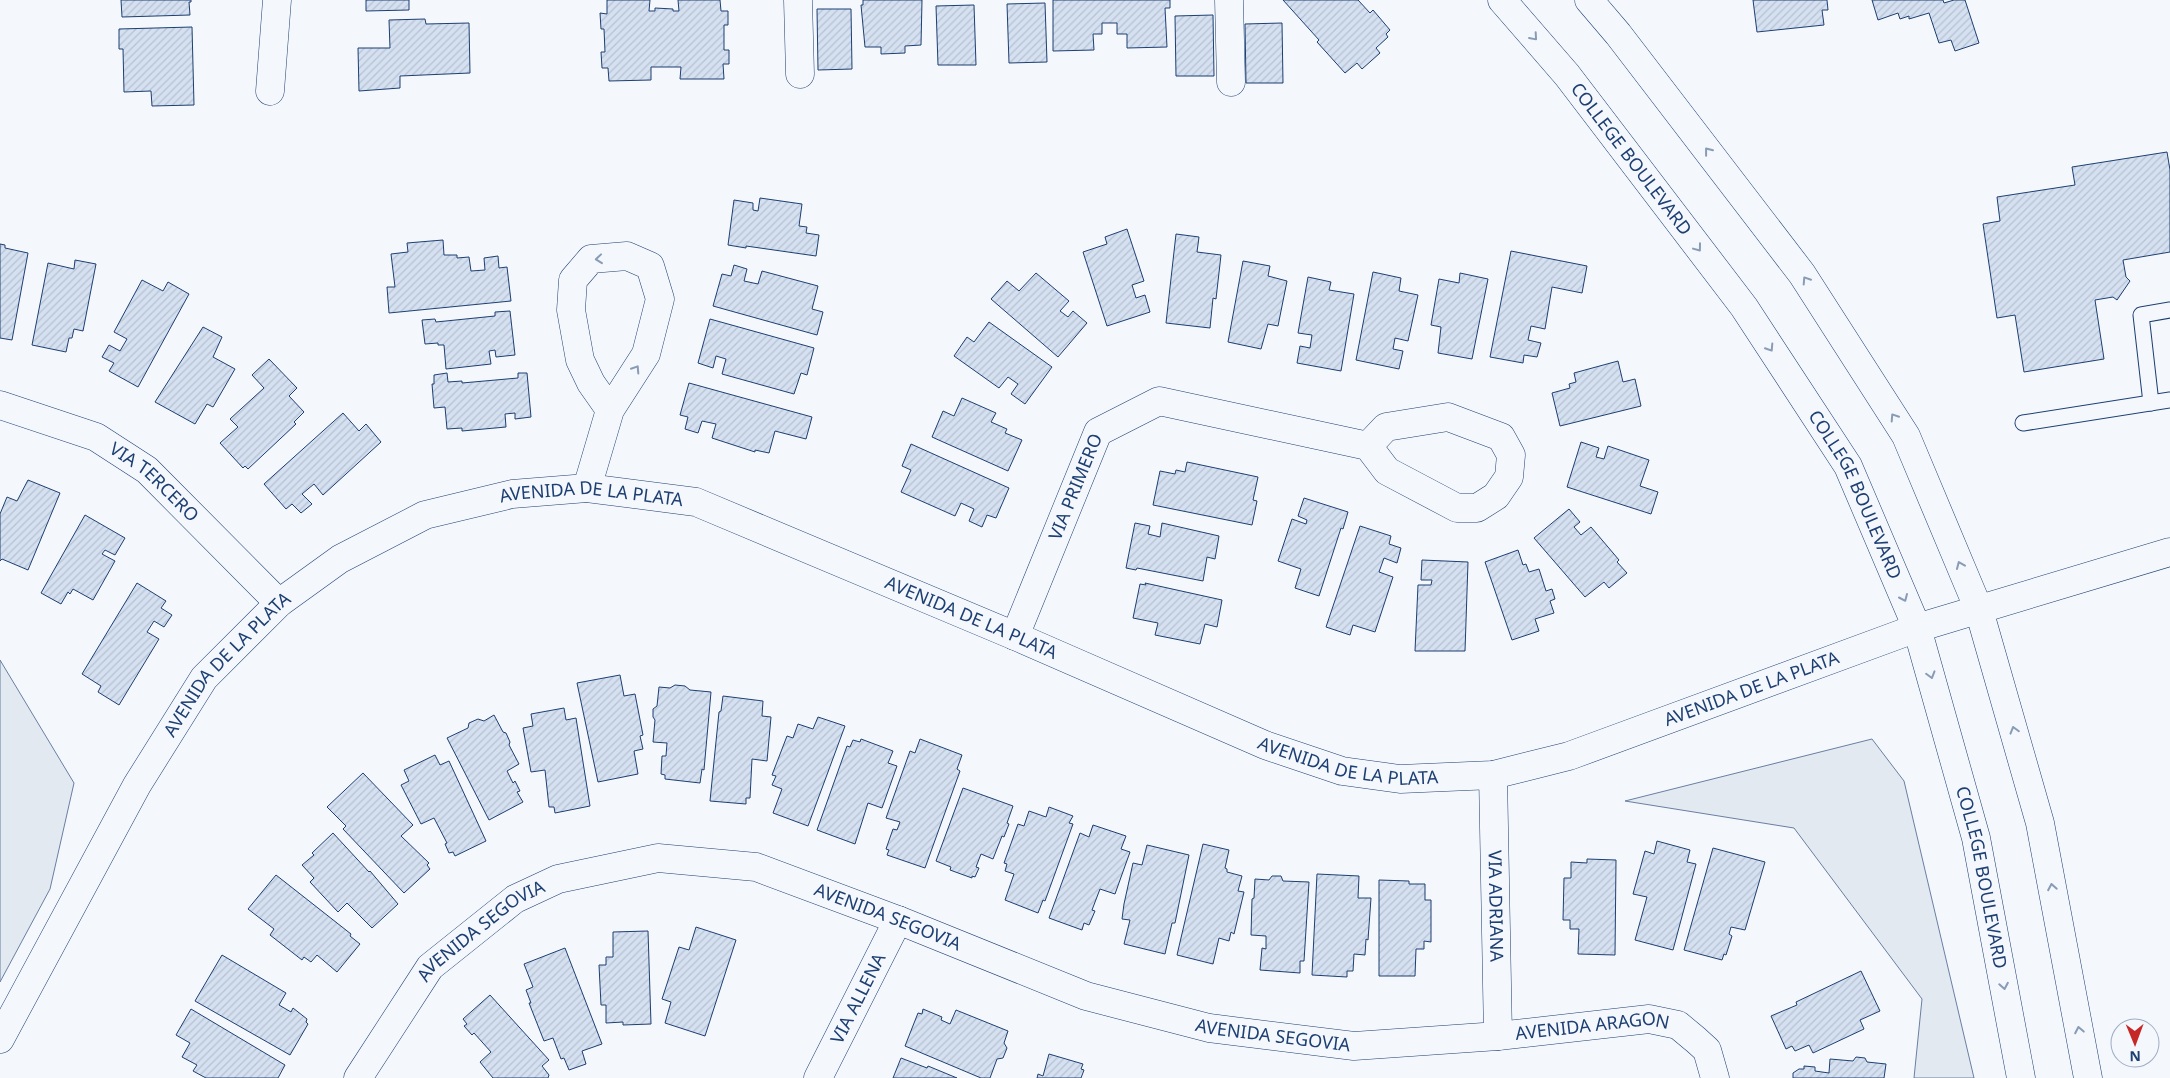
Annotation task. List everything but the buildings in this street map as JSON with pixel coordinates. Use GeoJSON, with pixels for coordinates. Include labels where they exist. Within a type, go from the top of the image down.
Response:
{"type":"FeatureCollection","features":[{"type":"Feature","properties":{"kind":"street"},"geometry":{"type":"LineString","coordinates":[[270,91],[277,0]]}},
{"type":"Feature","properties":{"kind":"street"},"geometry":{"type":"LineString","coordinates":[[798,0],[800,74]]}},
{"type":"Feature","properties":{"kind":"street"},"geometry":{"type":"LineString","coordinates":[[1229,0],[1231,82]]}},
{"type":"Feature","properties":{"kind":"street","name":"COLLEGE BOULEVARD"},"geometry":{"type":"LineString","coordinates":[[1502,0],[1566,75],[1749,315],[1848,466],[1917,628],[1976,838],[2021,1078]]}},
{"type":"Feature","properties":{"kind":"street"},"geometry":{"type":"LineString","coordinates":[[1589,0],[1618,34],[1802,274],[1906,436],[1979,610],[2040,823],[2088,1078]]}},
{"type":"Feature","properties":{"kind":"street"},"geometry":{"type":"LineString","coordinates":[[587,488],[610,410],[646,354],[660,299],[650,266],[627,256],[591,259],[573,280],[571,310],[580,360],[591,383],[610,410]]}},
{"type":"Feature","properties":{"kind":"street","name":"VIA PRIMERO"},"geometry":{"type":"LineString","coordinates":[[1015,636],[1098,432],[1159,402],[1368,446]]}},
{"type":"Feature","properties":{"kind":"street","name":"VIA TERCERO"},"geometry":{"type":"LineString","coordinates":[[0,405],[96,437],[147,470],[279,603]]}},
{"type":"Feature","properties":{"kind":"street"},"geometry":{"type":"LineString","coordinates":[[1448,417],[1501,436],[1511,456],[1509,477],[1496,496],[1477,508],[1457,508],[1387,471],[1368,446],[1386,427],[1448,417]]}},
{"type":"Feature","properties":{"kind":"street","name":"AVENIDA DE LA PLATA"},"geometry":{"type":"LineString","coordinates":[[0,1039],[137,785],[204,678],[279,603],[340,559],[425,515],[512,494],[587,488],[696,502],[1015,636],[1266,745],[1342,771],[1400,779],[1493,775],[1568,756],[1917,628],[2170,552]]}},
{"type":"Feature","properties":{"kind":"street","name":"VIA ADRIANA"},"geometry":{"type":"LineString","coordinates":[[1493,775],[1498,1036]]}},
{"type":"Feature","properties":{"kind":"street","name":"AVENIDA SEGOVIA"},"geometry":{"type":"LineString","coordinates":[[358,1078],[430,967],[515,899],[558,879],[658,858],[756,867],[898,920],[1086,996],[1210,1028],[1354,1046],[1498,1036]]}},
{"type":"Feature","properties":{"kind":"street","name":"VIA ALLENA"},"geometry":{"type":"LineString","coordinates":[[818,1078],[898,920]]}},
{"type":"Feature","properties":{"kind":"street","name":"AVENIDA ARAGON"},"geometry":{"type":"LineString","coordinates":[[1498,1036],[1649,1019],[1678,1025],[1696,1040],[1707,1050],[1715,1078]]}},
{"type":"Feature","properties":{"kind":"lane"},"geometry":{"type":"LineString","coordinates":[[2150,403],[2142,315],[2170,310]]}},
{"type":"Feature","properties":{"kind":"lane"},"geometry":{"type":"LineString","coordinates":[[2023,424],[2170,400]]}},
{"type":"Feature","properties":{"kind":"shaded area"},"geometry":{"type":"Polygon","coordinates":[[[0,660],[74,783],[50,889],[0,982],[0,660]]]}},
{"type":"Feature","properties":{"kind":"shaded area"},"geometry":{"type":"Polygon","coordinates":[[[1872,739],[1904,781],[1974,1078],[1914,1078],[1922,999],[1794,828],[1625,801],[1872,739]]]}}]}
